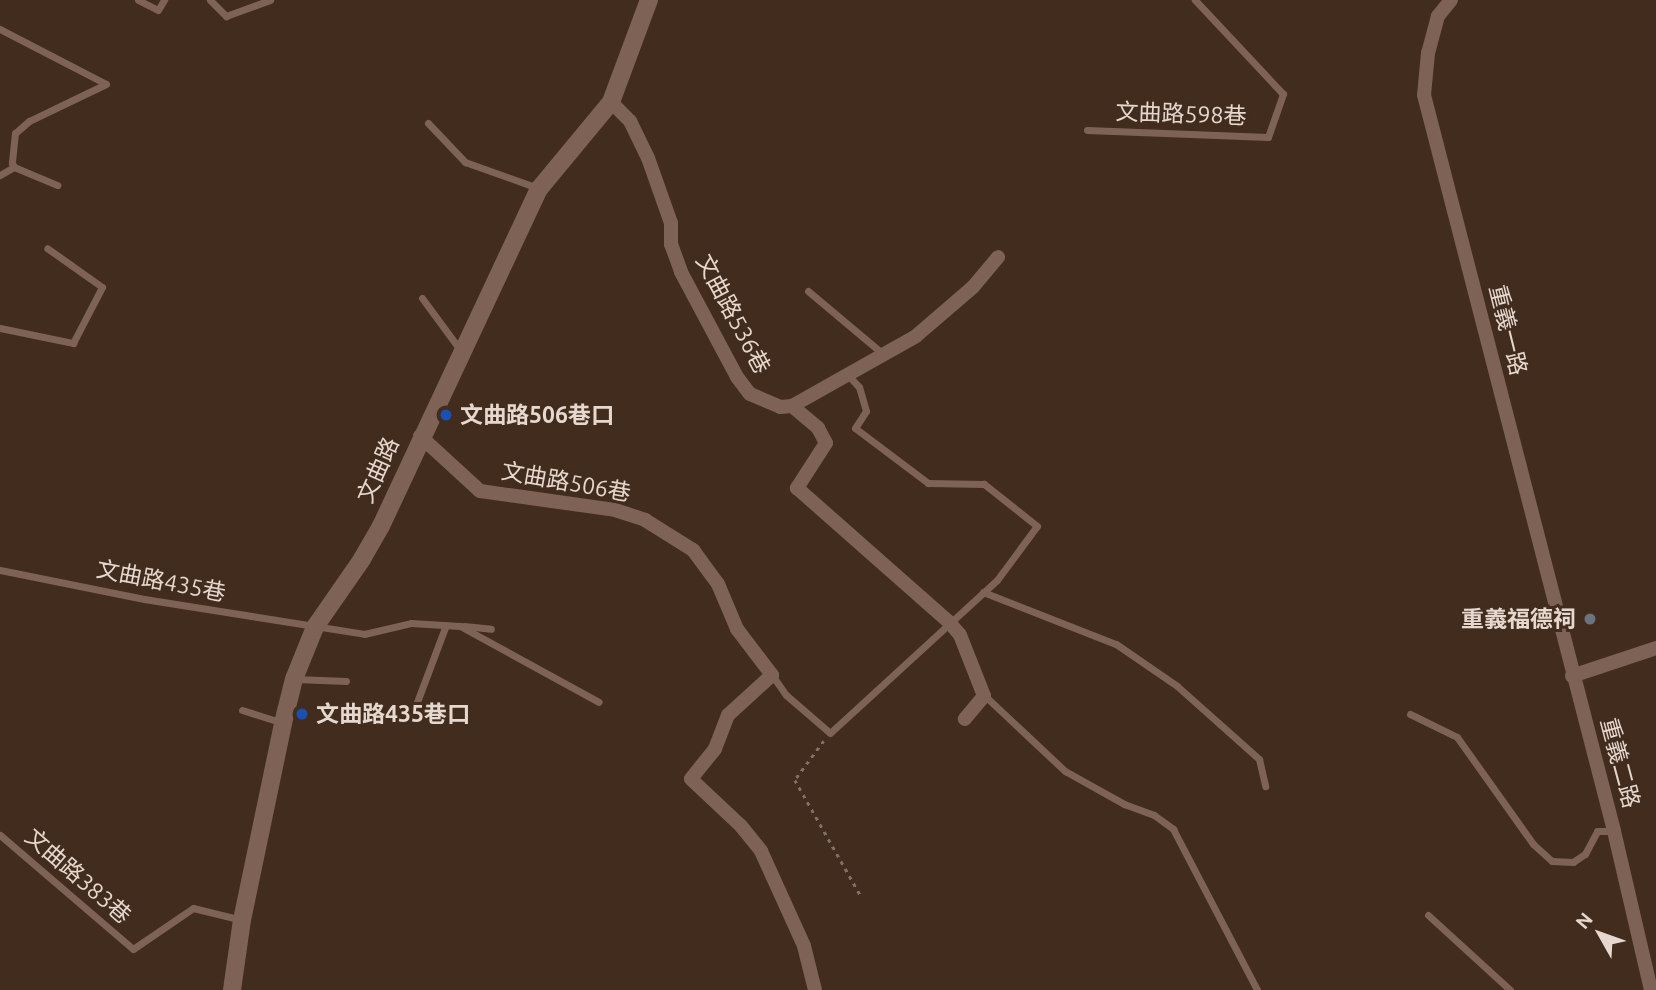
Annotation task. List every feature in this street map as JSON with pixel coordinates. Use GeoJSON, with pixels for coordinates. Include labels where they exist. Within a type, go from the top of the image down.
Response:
{"type":"FeatureCollection","features":[{"type":"Feature","properties":{"kind":"street","name":"文曲路"},"geometry":{"type":"LineString","coordinates":[[232,990],[242,920],[283,723],[294,679],[315,627],[369,548],[539,189],[611,102],[649,0]]}},
{"type":"Feature","properties":{"kind":"street","name":"重義一路"},"geometry":{"type":"LineString","coordinates":[[1451,0],[1438,16],[1427,53],[1424,95],[1573,676]]}},
{"type":"Feature","properties":{"kind":"street","name":"文曲路536巷"},"geometry":{"type":"LineString","coordinates":[[611,102],[630,121],[648,158],[671,223],[671,244],[681,272],[737,377],[750,394],[780,407],[792,406],[818,428],[826,443],[797,488],[948,621],[960,635],[984,695]]}},
{"type":"Feature","properties":{"kind":"street"},"geometry":{"type":"LineString","coordinates":[[792,406],[916,336],[973,287],[998,257]]}},
{"type":"Feature","properties":{"kind":"street","name":"文曲路506巷"},"geometry":{"type":"LineString","coordinates":[[420,436],[480,491],[615,510],[645,520],[693,550],[718,584],[737,629],[772,676]]}},
{"type":"Feature","properties":{"kind":"street"},"geometry":{"type":"LineString","coordinates":[[1573,676],[1656,648]]}},
{"type":"Feature","properties":{"kind":"street"},"geometry":{"type":"LineString","coordinates":[[772,676],[728,715],[715,749],[691,779],[741,827],[761,851],[804,946],[815,990]]}},
{"type":"Feature","properties":{"kind":"street","name":"重義二路"},"geometry":{"type":"LineString","coordinates":[[1573,676],[1614,831],[1651,990]]}},
{"type":"Feature","properties":{"kind":"street"},"geometry":{"type":"LineString","coordinates":[[965,719],[984,695]]}},
{"type":"Feature","properties":{"kind":"lane"},"geometry":{"type":"LineString","coordinates":[[138,0],[158,10],[164,0]]}},
{"type":"Feature","properties":{"kind":"lane"},"geometry":{"type":"LineString","coordinates":[[210,0],[226,16],[270,0]]}},
{"type":"Feature","properties":{"kind":"lane","name":"文曲路598巷"},"geometry":{"type":"LineString","coordinates":[[1087,130],[1268,137],[1283,94],[1195,0]]}},
{"type":"Feature","properties":{"kind":"lane"},"geometry":{"type":"LineString","coordinates":[[0,29],[106,84],[29,121],[15,133],[12,163],[14,167],[57,185]]}},
{"type":"Feature","properties":{"kind":"lane"},"geometry":{"type":"LineString","coordinates":[[428,123],[465,162],[539,189]]}},
{"type":"Feature","properties":{"kind":"lane"},"geometry":{"type":"LineString","coordinates":[[0,175],[14,167]]}},
{"type":"Feature","properties":{"kind":"lane"},"geometry":{"type":"LineString","coordinates":[[0,328],[73,343],[102,287],[47,248]]}},
{"type":"Feature","properties":{"kind":"lane"},"geometry":{"type":"LineString","coordinates":[[808,291],[883,354]]}},
{"type":"Feature","properties":{"kind":"lane"},"geometry":{"type":"LineString","coordinates":[[422,298],[461,352]]}},
{"type":"Feature","properties":{"kind":"lane"},"geometry":{"type":"LineString","coordinates":[[830,733],[948,621],[998,580],[1037,526],[984,484],[928,483],[855,428],[866,411],[859,387],[847,374]]}},
{"type":"Feature","properties":{"kind":"lane","name":"文曲路435巷"},"geometry":{"type":"LineString","coordinates":[[0,570],[144,599],[364,634],[411,623],[491,629]]}},
{"type":"Feature","properties":{"kind":"lane"},"geometry":{"type":"LineString","coordinates":[[984,592],[1116,644],[1177,686],[1259,759],[1265,786]]}},
{"type":"Feature","properties":{"kind":"lane"},"geometry":{"type":"LineString","coordinates":[[418,702],[446,625]]}},
{"type":"Feature","properties":{"kind":"lane"},"geometry":{"type":"LineString","coordinates":[[460,626],[599,702]]}},
{"type":"Feature","properties":{"kind":"lane","name":"文曲路506巷"},"geometry":{"type":"LineString","coordinates":[[772,676],[786,695],[830,733]]}},
{"type":"Feature","properties":{"kind":"lane"},"geometry":{"type":"LineString","coordinates":[[294,679],[346,681]]}},
{"type":"Feature","properties":{"kind":"lane"},"geometry":{"type":"LineString","coordinates":[[984,695],[1065,771],[1124,804],[1154,815],[1173,829],[1257,990]]}},
{"type":"Feature","properties":{"kind":"lane"},"geometry":{"type":"LineString","coordinates":[[242,710],[283,723]]}},
{"type":"Feature","properties":{"kind":"lane"},"geometry":{"type":"LineString","coordinates":[[1410,714],[1457,737],[1532,845],[1552,860],[1573,862],[1585,854],[1597,831],[1614,831]]}},
{"type":"Feature","properties":{"kind":"lane","name":"文曲路383巷"},"geometry":{"type":"LineString","coordinates":[[0,835],[132,949],[193,908],[242,920]]}},
{"type":"Feature","properties":{"kind":"lane"},"geometry":{"type":"LineString","coordinates":[[1428,915],[1510,990]]}},
{"type":"Feature","properties":{"kind":"path"},"geometry":{"type":"LineString","coordinates":[[830,733],[795,780],[861,896]]}},
{"type":"Feature","properties":{"kind":"place","name":"文曲路506巷口"},"geometry":{"type":"Point","coordinates":[446,415]}},
{"type":"Feature","properties":{"kind":"place","name":"重義福德祠"},"geometry":{"type":"Point","coordinates":[1590,619]}},
{"type":"Feature","properties":{"kind":"place","name":"文曲路435巷口"},"geometry":{"type":"Point","coordinates":[302,714]}}]}
